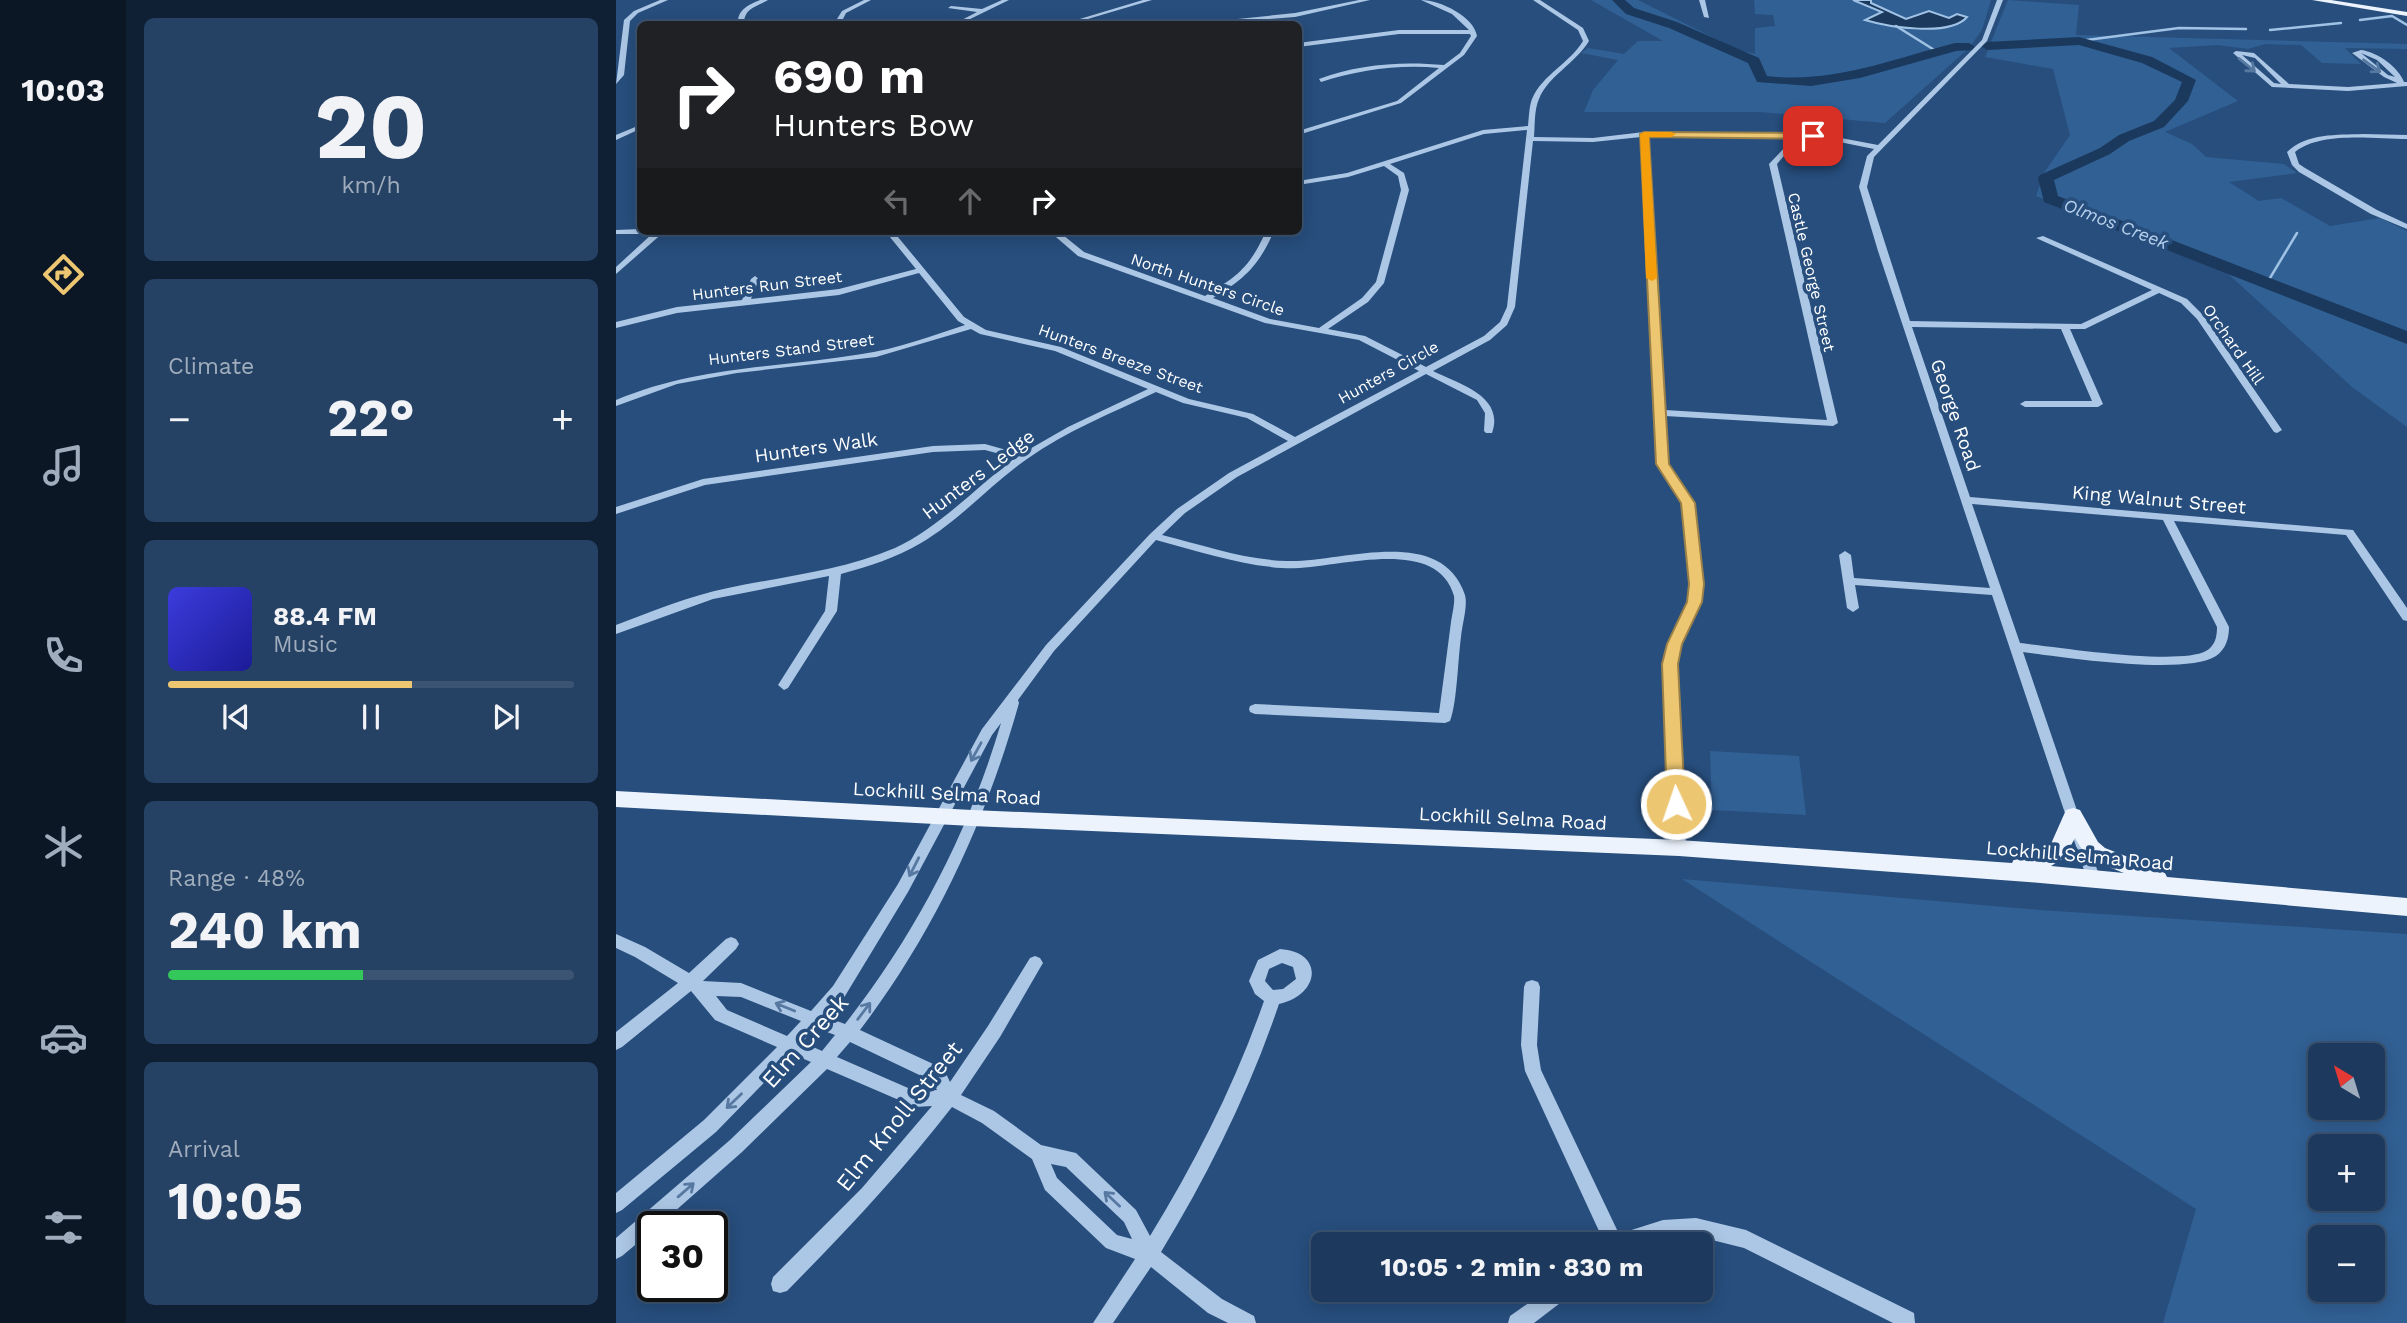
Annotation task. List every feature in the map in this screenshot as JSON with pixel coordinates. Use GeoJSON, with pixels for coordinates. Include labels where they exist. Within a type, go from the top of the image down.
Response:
{"type":"FeatureCollection","features":[{"type":"Feature","properties":{"kind":"main road"},"geometry":{"type":"LineString","coordinates":[[2316,0],[2407,13]]}},
{"type":"Feature","properties":{"kind":"main road","name":"Lockhill Selma Road"},"geometry":{"type":"LineString","coordinates":[[616,799],[972,818],[1679,848],[2093,878],[2407,907]]}},
{"type":"Feature","properties":{"kind":"main road"},"geometry":{"type":"LineString","coordinates":[[1980,869],[2040,863],[2051,858],[2064,843],[2073,817]]}},
{"type":"Feature","properties":{"kind":"main road"},"geometry":{"type":"LineString","coordinates":[[2073,817],[2091,848],[2098,854],[2118,864],[2184,887]]}},
{"type":"Feature","properties":{"kind":"street"},"geometry":{"type":"LineString","coordinates":[[616,82],[621,75],[626,22],[630,16],[665,0]]}},
{"type":"Feature","properties":{"kind":"street"},"geometry":{"type":"LineString","coordinates":[[741,21],[744,10],[765,0]]}},
{"type":"Feature","properties":{"kind":"street"},"geometry":{"type":"LineString","coordinates":[[841,21],[839,19],[844,12],[868,0]]}},
{"type":"Feature","properties":{"kind":"street"},"geometry":{"type":"LineString","coordinates":[[963,21],[1006,0]]}},
{"type":"Feature","properties":{"kind":"street"},"geometry":{"type":"LineString","coordinates":[[1076,21],[1149,0]]}},
{"type":"Feature","properties":{"kind":"street"},"geometry":{"type":"LineString","coordinates":[[1224,21],[1309,13],[1367,0]]}},
{"type":"Feature","properties":{"kind":"street"},"geometry":{"type":"LineString","coordinates":[[1424,0],[1448,10],[1474,32]]}},
{"type":"Feature","properties":{"kind":"street","name":"Hunters Circle"},"geometry":{"type":"LineString","coordinates":[[941,816],[987,732],[1050,648],[1154,536],[1205,493],[1428,371],[1494,333],[1504,323],[1510,313],[1530,134],[1540,89],[1580,51],[1586,41],[1581,29],[1536,0]]}},
{"type":"Feature","properties":{"kind":"street"},"geometry":{"type":"LineString","coordinates":[[1702,0],[1707,17]]}},
{"type":"Feature","properties":{"kind":"street","name":"George Road"},"geometry":{"type":"LineString","coordinates":[[2000,0],[1984,40],[1978,48],[1877,147],[1867,166],[1864,187],[2093,878]]}},
{"type":"Feature","properties":{"kind":"street"},"geometry":{"type":"LineString","coordinates":[[951,8],[982,11]]}},
{"type":"Feature","properties":{"kind":"street"},"geometry":{"type":"LineString","coordinates":[[1302,44],[1399,32],[1474,32]]}},
{"type":"Feature","properties":{"kind":"street"},"geometry":{"type":"LineString","coordinates":[[1302,131],[1394,104],[1466,50],[1474,32]]}},
{"type":"Feature","properties":{"kind":"street"},"geometry":{"type":"LineString","coordinates":[[616,39],[625,37]]}},
{"type":"Feature","properties":{"kind":"street"},"geometry":{"type":"LineString","coordinates":[[2287,86],[2257,57],[2236,53],[2272,85],[2287,86],[2348,89],[2402,83]]}},
{"type":"Feature","properties":{"kind":"street"},"geometry":{"type":"LineString","coordinates":[[2355,53],[2371,53],[2399,77],[2402,83],[2386,76],[2355,53]]}},
{"type":"Feature","properties":{"kind":"street"},"geometry":{"type":"LineString","coordinates":[[1321,80],[1338,74],[1406,65],[1446,67]]}},
{"type":"Feature","properties":{"kind":"street"},"geometry":{"type":"LineString","coordinates":[[616,138],[637,128]]}},
{"type":"Feature","properties":{"kind":"street"},"geometry":{"type":"LineString","coordinates":[[1302,182],[1341,176],[1483,132],[1593,140],[1644,134],[1794,135],[1825,137],[1877,147]]}},
{"type":"Feature","properties":{"kind":"street"},"geometry":{"type":"LineString","coordinates":[[1644,134],[1662,464],[1688,503],[1692,515],[1696,584],[1694,602],[1674,644],[1670,664],[1679,848]]}},
{"type":"Feature","properties":{"kind":"street","name":"Castle George Street"},"geometry":{"type":"LineString","coordinates":[[1659,413],[1833,423],[1773,171],[1773,164],[1793,142],[1794,135]]}},
{"type":"Feature","properties":{"kind":"street"},"geometry":{"type":"LineString","coordinates":[[2407,137],[2314,139],[2302,143],[2291,152],[2295,165],[2302,170],[2374,212],[2407,227]]}},
{"type":"Feature","properties":{"kind":"street"},"geometry":{"type":"LineString","coordinates":[[1320,331],[1365,300],[1380,283],[1405,190],[1401,175],[1384,163]]}},
{"type":"Feature","properties":{"kind":"street"},"geometry":{"type":"LineString","coordinates":[[616,232],[637,232]]}},
{"type":"Feature","properties":{"kind":"street"},"geometry":{"type":"LineString","coordinates":[[616,272],[655,235]]}},
{"type":"Feature","properties":{"kind":"street","name":"Hunters Breeze Street"},"geometry":{"type":"LineString","coordinates":[[892,235],[961,319],[970,326],[991,334],[1058,349],[1186,401],[1250,416],[1296,442]]}},
{"type":"Feature","properties":{"kind":"street","name":"North Hunters Circle"},"geometry":{"type":"LineString","coordinates":[[1058,235],[1081,254],[1276,324],[1362,338],[1480,398],[1488,406],[1491,415],[1489,431]]}},
{"type":"Feature","properties":{"kind":"street"},"geometry":{"type":"LineString","coordinates":[[1206,299],[1247,274],[1258,260],[1268,235]]}},
{"type":"Feature","properties":{"kind":"street","name":"Orchard Hill"},"geometry":{"type":"LineString","coordinates":[[2039,238],[2160,289],[2193,308],[2277,430]]}},
{"type":"Feature","properties":{"kind":"street","name":"Hunters Run Street"},"geometry":{"type":"LineString","coordinates":[[616,325],[677,310],[839,292],[921,270]]}},
{"type":"Feature","properties":{"kind":"street"},"geometry":{"type":"LineString","coordinates":[[745,303],[755,279]]}},
{"type":"Feature","properties":{"kind":"street"},"geometry":{"type":"LineString","coordinates":[[1908,324],[2065,329],[2096,322],[2160,289]]}},
{"type":"Feature","properties":{"kind":"street","name":"Hunters Stand Street"},"geometry":{"type":"LineString","coordinates":[[616,403],[650,389],[686,379],[863,357],[970,326]]}},
{"type":"Feature","properties":{"kind":"street"},"geometry":{"type":"LineString","coordinates":[[2025,404],[2098,404],[2065,329]]}},
{"type":"Feature","properties":{"kind":"street","name":"Hunters Ledge"},"geometry":{"type":"LineString","coordinates":[[616,630],[711,595],[835,572],[884,556],[919,540],[948,521],[1023,457],[1061,434],[1155,389]]}},
{"type":"Feature","properties":{"kind":"street","name":"Hunters Walk"},"geometry":{"type":"LineString","coordinates":[[616,511],[703,482],[933,449],[985,447],[1023,457]]}},
{"type":"Feature","properties":{"kind":"street","name":"King Walnut Street"},"geometry":{"type":"LineString","coordinates":[[1967,500],[2349,532],[2407,617]]}},
{"type":"Feature","properties":{"kind":"street"},"geometry":{"type":"LineString","coordinates":[[2016,647],[2169,661],[2196,660],[2212,654],[2221,644],[2221,622],[2167,517]]}},
{"type":"Feature","properties":{"kind":"street"},"geometry":{"type":"LineString","coordinates":[[1154,536],[1236,557],[1289,566],[1374,555],[1424,561],[1441,569],[1455,581],[1460,597],[1445,718],[1255,709]]}},
{"type":"Feature","properties":{"kind":"street"},"geometry":{"type":"LineString","coordinates":[[1845,555],[1853,608]]}},
{"type":"Feature","properties":{"kind":"street"},"geometry":{"type":"LineString","coordinates":[[784,685],[831,611],[835,572]]}},
{"type":"Feature","properties":{"kind":"street"},"geometry":{"type":"LineString","coordinates":[[1849,581],[1998,592]]}},
{"type":"Feature","properties":{"kind":"street","name":"Hunters Circle"},"geometry":{"type":"LineString","coordinates":[[972,818],[1007,729],[1015,696]]}},
{"type":"Feature","properties":{"kind":"street","name":"Elm Creek"},"geometry":{"type":"LineString","coordinates":[[616,1204],[710,1126],[789,1046],[839,990],[887,917],[941,816]]}},
{"type":"Feature","properties":{"kind":"street","name":"Elm Creek"},"geometry":{"type":"LineString","coordinates":[[616,1250],[736,1147],[848,1033],[923,921],[972,818]]}},
{"type":"Feature","properties":{"kind":"street"},"geometry":{"type":"LineString","coordinates":[[616,941],[640,951],[695,985],[721,1015],[915,1099],[949,1097],[988,1117],[1038,1153],[1070,1159],[1130,1216],[1149,1254]]}},
{"type":"Feature","properties":{"kind":"street"},"geometry":{"type":"LineString","coordinates":[[616,1042],[695,985],[731,944]]}},
{"type":"Feature","properties":{"kind":"street","name":"Elm Knoll Street"},"geometry":{"type":"LineString","coordinates":[[780,1284],[842,1223],[895,1165],[949,1097],[1002,1020],[1035,963]]}},
{"type":"Feature","properties":{"kind":"street"},"geometry":{"type":"LineString","coordinates":[[695,985],[741,990],[848,1033],[937,1075],[949,1097]]}},
{"type":"Feature","properties":{"kind":"street"},"geometry":{"type":"LineString","coordinates":[[1532,987],[1529,1045],[1533,1071],[1609,1232]]}},
{"type":"Feature","properties":{"kind":"street"},"geometry":{"type":"LineString","coordinates":[[1102,1323],[1149,1254],[1214,1141],[1262,1031],[1273,998]]}},
{"type":"Feature","properties":{"kind":"street"},"geometry":{"type":"LineString","coordinates":[[1038,1153],[1051,1184],[1112,1242],[1149,1254],[1215,1306],[1247,1323]]}},
{"type":"Feature","properties":{"kind":"street"},"geometry":{"type":"LineString","coordinates":[[1653,1232],[1696,1227],[1746,1239],[1907,1322]]}},
{"type":"Feature","properties":{"kind":"street"},"geometry":{"type":"LineString","coordinates":[[1517,1323],[1548,1302]]}},
{"type":"Feature","properties":{"kind":"shaded area"},"geometry":{"type":"Polygon","coordinates":[[[1591,0],[1638,0],[1738,50],[1755,54],[1755,28],[1775,26],[1773,15],[1755,14],[1754,0],[1853,0],[1883,12],[1872,22],[1903,28],[1949,18],[1929,11],[1906,19],[1871,3],[1871,0],[1991,0],[1982,30],[1969,48],[1885,123],[1759,112],[1584,112],[1593,90],[1618,60],[1581,53],[1588,48],[1624,54],[1638,41],[1663,41],[1591,0]]]}},
{"type":"Feature","properties":{"kind":"shaded area"},"geometry":{"type":"Polygon","coordinates":[[[1853,0],[1871,0],[1871,3],[1906,19],[1929,11],[1949,18],[1957,14],[1967,17],[1959,23],[1933,29],[1888,25],[1865,20],[1882,12],[1853,0]]]}},
{"type":"Feature","properties":{"kind":"shaded area"},"geometry":{"type":"Polygon","coordinates":[[[2008,0],[2079,5],[2076,35],[2407,44],[2407,49],[2345,48],[2361,64],[2322,63],[2301,45],[2265,44],[2248,49],[2218,45],[2169,48],[2238,101],[2165,132],[2192,144],[2206,157],[2284,164],[2297,173],[2229,182],[2259,201],[2281,198],[2330,226],[2380,218],[2407,231],[2407,427],[2352,387],[2225,271],[2036,196],[2044,173],[2070,135],[2053,69],[1985,57],[2008,0]]]}},
{"type":"Feature","properties":{"kind":"shaded area"},"geometry":{"type":"Polygon","coordinates":[[[1710,751],[1799,756],[1806,815],[1712,810],[1710,751]]]}},
{"type":"Feature","properties":{"kind":"shaded area"},"geometry":{"type":"Polygon","coordinates":[[[1682,879],[2040,910],[2407,934],[2407,1323],[2163,1323],[2196,1209],[1682,879]]]}},
{"type":"Feature","properties":{"kind":"waterway","name":"Olmos Creek"},"geometry":{"type":"LineString","coordinates":[[1618,0],[1630,11],[1673,25],[1754,61],[1762,79],[1787,82],[1836,79],[1955,47],[1969,47]]}},
{"type":"Feature","properties":{"kind":"waterway"},"geometry":{"type":"LineString","coordinates":[[2360,20],[2392,16],[2407,25]]}},
{"type":"Feature","properties":{"kind":"waterway"},"geometry":{"type":"LineString","coordinates":[[2270,30],[2341,23]]}},
{"type":"Feature","properties":{"kind":"waterway"},"geometry":{"type":"LineString","coordinates":[[1896,26],[1936,51]]}},
{"type":"Feature","properties":{"kind":"waterway"},"geometry":{"type":"LineString","coordinates":[[2079,41],[2179,28],[2246,29]]}},
{"type":"Feature","properties":{"kind":"waterway","name":"Olmos Creek"},"geometry":{"type":"LineString","coordinates":[[1987,46],[2079,41],[2147,60],[2189,80],[2181,101],[2159,124],[2124,138],[2105,151],[2046,178],[2050,199],[2407,338]]}},
{"type":"Feature","properties":{"kind":"waterway"},"geometry":{"type":"LineString","coordinates":[[2267,283],[2297,233]]}},
{"type":"Feature","properties":{"kind":"slow traffic"},"geometry":{"type":"LineString","coordinates":[[1652,278],[1644,134],[1671,134]]}},
{"type":"Feature","properties":{"kind":"route"},"geometry":{"type":"LineString","coordinates":[[1676,804],[1670,664],[1674,644],[1694,602],[1696,584],[1692,515],[1688,503],[1662,464],[1644,134],[1813,136]]}}]}
